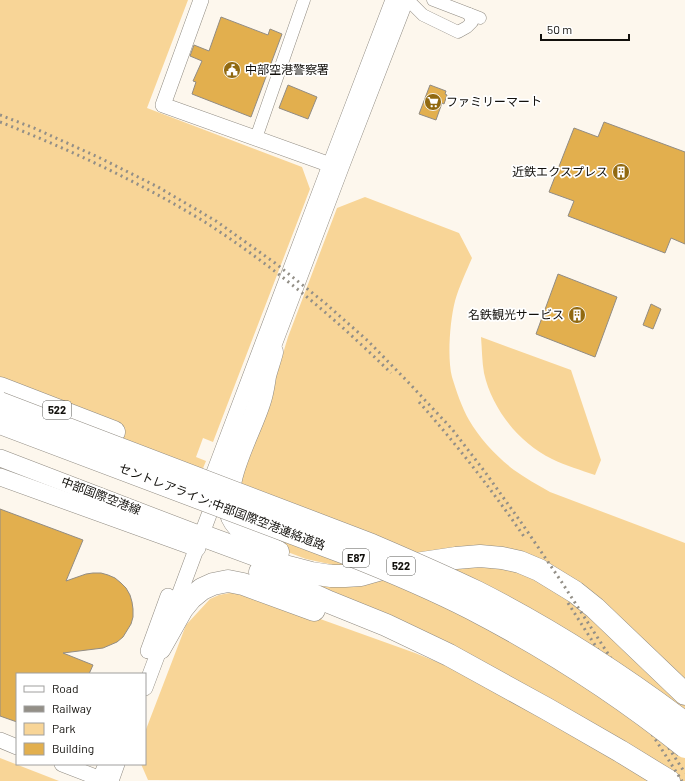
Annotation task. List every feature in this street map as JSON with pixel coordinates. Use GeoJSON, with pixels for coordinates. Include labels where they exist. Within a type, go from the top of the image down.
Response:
{"type":"FeatureCollection","features":[{"type":"Feature","properties":{"kind":"highway","name":"522"},"geometry":{"type":"LineString","coordinates":[[272,352],[261,397],[232,475],[228,495],[233,518],[241,530],[289,558],[330,569],[382,569],[480,556],[502,558],[520,562],[539,570],[575,592],[595,608],[685,694]]}},
{"type":"Feature","properties":{"kind":"highway","name":"522"},"geometry":{"type":"LineString","coordinates":[[0,388],[153,447],[201,469],[310,513],[372,545]]}},
{"type":"Feature","properties":{"kind":"highway","name":"セントレアライン;中部国際空港連絡道路"},"geometry":{"type":"LineString","coordinates":[[0,403],[372,545],[432,571],[512,611],[592,658],[685,723]]}},
{"type":"Feature","properties":{"kind":"highway","name":"セントレアライン;中部国際空港連絡道路"},"geometry":{"type":"LineString","coordinates":[[0,423],[345,553],[394,573],[471,609],[510,630],[579,671],[615,695],[685,747]]}},
{"type":"Feature","properties":{"kind":"highway","name":"522"},"geometry":{"type":"LineString","coordinates":[[194,540],[311,573],[344,576],[361,575],[382,569]]}},
{"type":"Feature","properties":{"kind":"highway","name":"522"},"geometry":{"type":"LineString","coordinates":[[194,540],[329,602],[386,625],[449,655],[512,689],[669,781]]}},
{"type":"Feature","properties":{"kind":"highway","name":"522"},"geometry":{"type":"LineString","coordinates":[[160,648],[182,609],[191,598],[202,589],[213,584],[228,581],[243,584],[371,629],[512,689]]}},
{"type":"Feature","properties":{"kind":"main road","name":"中部国際空港線"},"geometry":{"type":"LineString","coordinates":[[0,458],[194,540]]}},
{"type":"Feature","properties":{"kind":"main road","name":"中部国際空港線"},"geometry":{"type":"LineString","coordinates":[[0,477],[194,540]]}},
{"type":"Feature","properties":{"kind":"street"},"geometry":{"type":"LineString","coordinates":[[201,0],[163,105],[336,167]]}},
{"type":"Feature","properties":{"kind":"street"},"geometry":{"type":"LineString","coordinates":[[256,138],[304,0]]}},
{"type":"Feature","properties":{"kind":"street"},"geometry":{"type":"LineString","coordinates":[[140,673],[272,352],[393,0]]}},
{"type":"Feature","properties":{"kind":"street"},"geometry":{"type":"LineString","coordinates":[[146,685],[160,648],[194,540],[336,167],[407,0],[423,15],[458,32],[467,27],[475,16],[433,0]]}},
{"type":"Feature","properties":{"kind":"street"},"geometry":{"type":"LineString","coordinates":[[0,740],[16,747]]}},
{"type":"Feature","properties":{"kind":"street"},"geometry":{"type":"LineString","coordinates":[[65,765],[104,780]]}},
{"type":"Feature","properties":{"kind":"street"},"geometry":{"type":"LineString","coordinates":[[104,780],[106,765]]}},
{"type":"Feature","properties":{"kind":"street"},"geometry":{"type":"LineString","coordinates":[[104,780],[116,765]]}},
{"type":"Feature","properties":{"kind":"green space"},"geometry":{"type":"Polygon","coordinates":[[[0,0],[188,0],[147,108],[302,167],[310,189],[213,442],[203,438],[196,457],[206,461],[194,490],[0,416],[0,0]]]}},
{"type":"Feature","properties":{"kind":"green space"},"geometry":{"type":"Polygon","coordinates":[[[365,197],[459,233],[472,258],[458,290],[453,309],[450,339],[450,369],[457,393],[469,420],[478,434],[501,459],[527,479],[550,492],[685,543],[685,781],[148,780],[141,765],[146,765],[146,729],[186,625],[210,599],[219,595],[235,592],[248,593],[415,653],[472,676],[315,590],[318,578],[352,566],[334,565],[306,559],[285,551],[235,489],[260,429],[288,337],[337,208],[365,197]]]}},
{"type":"Feature","properties":{"kind":"green space"},"geometry":{"type":"Polygon","coordinates":[[[481,337],[571,370],[601,460],[595,475],[563,464],[540,452],[529,444],[509,424],[500,412],[488,386],[483,369],[481,337]]]}},
{"type":"Feature","properties":{"kind":"green space"},"geometry":{"type":"Polygon","coordinates":[[[0,758],[59,781],[0,781],[0,758]]]}},
{"type":"Feature","properties":{"kind":"building"},"geometry":{"type":"Polygon","coordinates":[[[221,17],[268,35],[270,29],[282,34],[251,117],[192,94],[196,82],[193,81],[202,61],[190,56],[194,45],[209,51],[221,17]]]}},
{"type":"Feature","properties":{"kind":"building"},"geometry":{"type":"Polygon","coordinates":[[[288,85],[317,97],[308,119],[279,108],[288,85]]]}},
{"type":"Feature","properties":{"kind":"building"},"geometry":{"type":"Polygon","coordinates":[[[430,85],[446,91],[445,94],[447,95],[444,104],[442,103],[436,120],[419,114],[430,85]]]}},
{"type":"Feature","properties":{"kind":"building","name":"近鉄エクスプレス"},"geometry":{"type":"Polygon","coordinates":[[[604,122],[685,152],[685,244],[671,238],[665,253],[568,216],[574,201],[549,192],[574,128],[598,137],[604,122]]]}},
{"type":"Feature","properties":{"kind":"building","name":"名鉄観光サービス"},"geometry":{"type":"Polygon","coordinates":[[[558,274],[617,297],[595,357],[536,334],[558,274]]]}},
{"type":"Feature","properties":{"kind":"building"},"geometry":{"type":"Polygon","coordinates":[[[651,304],[661,309],[653,329],[643,325],[651,304]]]}},
{"type":"Feature","properties":{"kind":"building"},"geometry":{"type":"Polygon","coordinates":[[[0,509],[83,540],[66,581],[93,573],[101,573],[115,578],[126,588],[130,595],[133,617],[131,624],[123,637],[117,642],[103,648],[63,653],[93,665],[89,673],[16,673],[16,722],[0,716],[0,509]]]}},
{"type":"Feature","properties":{"kind":"railway"},"geometry":{"type":"LineString","coordinates":[[0,115],[34,128],[100,158],[158,187],[216,221],[275,263],[325,303],[368,341],[452,429],[485,472],[561,581],[685,773]]}},
{"type":"Feature","properties":{"kind":"railway"},"geometry":{"type":"LineString","coordinates":[[0,122],[47,141],[116,173],[206,223],[238,244],[284,278],[350,334],[391,373]]}},
{"type":"Feature","properties":{"kind":"railway"},"geometry":{"type":"LineString","coordinates":[[419,402],[474,468],[525,538]]}},
{"type":"Feature","properties":{"kind":"railway"},"geometry":{"type":"LineString","coordinates":[[568,603],[682,781]]}},
{"type":"Feature","properties":{"kind":"place","name":"中部空港警察署"},"geometry":{"type":"Point","coordinates":[232,70]}},
{"type":"Feature","properties":{"kind":"place","name":"ファミリーマート"},"geometry":{"type":"Point","coordinates":[433,102]}},
{"type":"Feature","properties":{"kind":"place","name":"近鉄エクスプレス"},"geometry":{"type":"Point","coordinates":[621,172]}},
{"type":"Feature","properties":{"kind":"place","name":"名鉄観光サービス"},"geometry":{"type":"Point","coordinates":[577,315]}}]}
